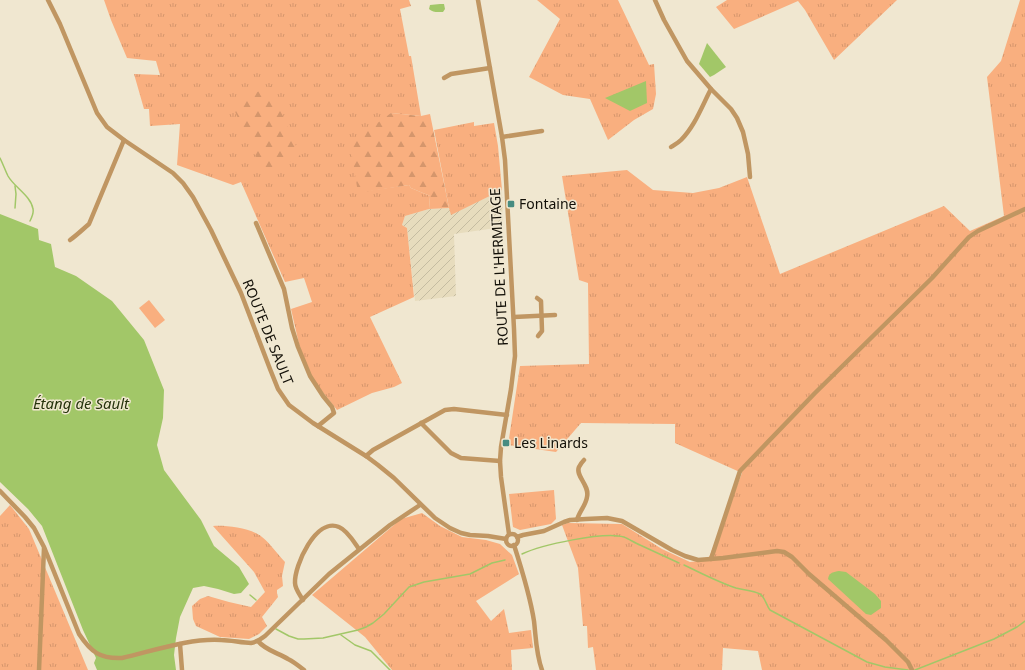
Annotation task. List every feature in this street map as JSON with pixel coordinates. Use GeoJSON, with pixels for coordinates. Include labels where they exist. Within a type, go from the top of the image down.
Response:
{"type":"FeatureCollection","features":[{"type":"Feature","properties":{"kind":"street","name":"ROUTE DE SAULT"},"geometry":{"type":"LineString","coordinates":[[48,0],[60,24],[97,113],[107,127],[173,174],[183,183],[193,197],[211,230],[241,293],[278,389],[289,405],[318,426],[366,456],[394,478],[435,518],[450,528],[470,535],[506,539]]}},
{"type":"Feature","properties":{"kind":"street","name":"ROUTE DE L'HERMITAGE"},"geometry":{"type":"LineString","coordinates":[[478,0],[505,160],[515,356],[500,461],[509,534]]}},
{"type":"Feature","properties":{"kind":"street"},"geometry":{"type":"LineString","coordinates":[[655,0],[684,57],[711,89],[731,109],[737,118],[748,154],[750,177]]}},
{"type":"Feature","properties":{"kind":"street"},"geometry":{"type":"LineString","coordinates":[[444,78],[451,74],[490,68]]}},
{"type":"Feature","properties":{"kind":"street"},"geometry":{"type":"LineString","coordinates":[[671,147],[680,141],[695,121],[711,89]]}},
{"type":"Feature","properties":{"kind":"street"},"geometry":{"type":"LineString","coordinates":[[502,138],[542,131]]}},
{"type":"Feature","properties":{"kind":"street"},"geometry":{"type":"LineString","coordinates":[[70,240],[89,224],[124,140]]}},
{"type":"Feature","properties":{"kind":"street"},"geometry":{"type":"LineString","coordinates":[[711,559],[740,471],[932,278],[969,237],[978,231],[1025,209]]}},
{"type":"Feature","properties":{"kind":"street"},"geometry":{"type":"LineString","coordinates":[[256,223],[284,289],[292,328],[298,347],[310,376],[334,413],[318,426]]}},
{"type":"Feature","properties":{"kind":"street"},"geometry":{"type":"LineString","coordinates":[[537,298],[540,301],[542,331],[538,336]]}},
{"type":"Feature","properties":{"kind":"street"},"geometry":{"type":"LineString","coordinates":[[514,317],[555,315]]}},
{"type":"Feature","properties":{"kind":"street"},"geometry":{"type":"LineString","coordinates":[[366,456],[373,450],[445,410],[450,409],[507,415]]}},
{"type":"Feature","properties":{"kind":"street"},"geometry":{"type":"LineString","coordinates":[[421,423],[451,453],[456,456],[461,458],[500,461]]}},
{"type":"Feature","properties":{"kind":"street"},"geometry":{"type":"LineString","coordinates":[[577,520],[588,496],[586,487],[578,473],[579,466],[584,460]]}},
{"type":"Feature","properties":{"kind":"street"},"geometry":{"type":"LineString","coordinates":[[0,491],[34,528],[44,547],[79,634],[86,645],[97,654],[112,658],[122,658],[189,642],[214,640],[252,643],[258,641],[329,574],[390,525],[420,505]]}},
{"type":"Feature","properties":{"kind":"street"},"geometry":{"type":"LineString","coordinates":[[517,537],[544,531],[564,522],[607,518],[622,520],[672,550],[698,560],[777,551],[784,552],[792,557],[808,574],[886,640],[908,662],[912,670]]}},
{"type":"Feature","properties":{"kind":"street"},"geometry":{"type":"LineString","coordinates":[[303,600],[295,584],[296,570],[312,538],[321,529],[330,525],[339,527],[359,549]]}},
{"type":"Feature","properties":{"kind":"street"},"geometry":{"type":"LineString","coordinates":[[509,534],[513,534],[517,537],[518,541],[514,545],[508,545],[506,539],[509,534]]}},
{"type":"Feature","properties":{"kind":"street"},"geometry":{"type":"LineString","coordinates":[[514,545],[534,620],[536,644],[542,670]]}},
{"type":"Feature","properties":{"kind":"street"},"geometry":{"type":"LineString","coordinates":[[39,670],[44,547]]}},
{"type":"Feature","properties":{"kind":"street"},"geometry":{"type":"LineString","coordinates":[[258,641],[267,649],[289,659],[304,670]]}},
{"type":"Feature","properties":{"kind":"street"},"geometry":{"type":"LineString","coordinates":[[179,645],[182,670]]}},
{"type":"Feature","properties":{"kind":"shaded area"},"geometry":{"type":"Polygon","coordinates":[[[502,190],[503,227],[454,234],[456,296],[415,301],[407,228],[402,225],[405,216],[429,209],[449,208],[452,214],[502,190]]]}},
{"type":"Feature","properties":{"kind":"green space"},"geometry":{"type":"Polygon","coordinates":[[[104,0],[409,0],[411,6],[400,9],[409,56],[411,56],[421,116],[391,113],[359,192],[409,185],[411,188],[430,196],[429,209],[405,216],[402,225],[407,228],[414,297],[370,317],[402,383],[394,387],[372,393],[337,410],[309,375],[299,344],[291,309],[312,302],[304,278],[285,282],[241,182],[233,185],[177,165],[180,124],[150,126],[149,109],[144,109],[134,74],[160,75],[156,61],[127,58],[104,0]]]}},
{"type":"Feature","properties":{"kind":"green space"},"geometry":{"type":"Polygon","coordinates":[[[537,0],[618,0],[649,65],[654,64],[656,94],[653,109],[634,120],[608,140],[590,99],[563,95],[529,77],[560,19],[537,0]]]}},
{"type":"Feature","properties":{"kind":"green space"},"geometry":{"type":"Polygon","coordinates":[[[727,0],[897,0],[834,60],[805,10],[798,1],[734,29],[716,7],[727,0]]]}},
{"type":"Feature","properties":{"kind":"green space"},"geometry":{"type":"Polygon","coordinates":[[[1020,0],[1025,0],[1025,670],[762,670],[758,651],[723,648],[722,670],[596,670],[593,647],[588,648],[587,626],[583,626],[578,568],[562,525],[568,523],[622,524],[662,549],[690,562],[708,560],[742,473],[675,443],[675,424],[581,423],[556,452],[508,445],[520,366],[589,364],[588,283],[579,280],[562,176],[627,170],[653,190],[693,193],[719,188],[747,177],[780,274],[944,206],[970,231],[1004,216],[987,77],[1001,61],[1020,0]]]}},
{"type":"Feature","properties":{"kind":"green space"},"geometry":{"type":"Polygon","coordinates":[[[271,86],[301,158],[262,170],[231,103],[271,86]]]}},
{"type":"Feature","properties":{"kind":"green space"},"geometry":{"type":"Polygon","coordinates":[[[391,113],[421,116],[430,114],[449,208],[429,209],[430,196],[411,188],[409,185],[358,193],[350,143],[391,113]]]}},
{"type":"Feature","properties":{"kind":"green space"},"geometry":{"type":"Polygon","coordinates":[[[474,122],[474,126],[494,123],[498,146],[502,190],[451,215],[434,130],[474,122]]]}},
{"type":"Feature","properties":{"kind":"green space"},"geometry":{"type":"Polygon","coordinates":[[[149,300],[165,320],[155,328],[139,308],[149,300]]]}},
{"type":"Feature","properties":{"kind":"green space"},"geometry":{"type":"Polygon","coordinates":[[[554,490],[556,519],[551,524],[520,530],[513,527],[509,494],[554,490]]]}},
{"type":"Feature","properties":{"kind":"green space"},"geometry":{"type":"Polygon","coordinates":[[[10,505],[29,529],[88,670],[0,670],[0,516],[10,505]]]}},
{"type":"Feature","properties":{"kind":"green space"},"geometry":{"type":"Polygon","coordinates":[[[422,513],[440,526],[462,537],[486,540],[500,544],[512,555],[519,574],[476,601],[491,621],[504,609],[509,633],[531,630],[533,648],[511,650],[512,670],[392,670],[365,637],[312,595],[401,519],[422,513]]]}},
{"type":"Feature","properties":{"kind":"green space"},"geometry":{"type":"Polygon","coordinates":[[[213,526],[225,526],[252,531],[268,542],[285,562],[282,576],[283,586],[277,590],[278,597],[262,617],[267,626],[259,634],[249,639],[220,637],[196,626],[193,619],[192,606],[200,599],[208,596],[251,607],[265,592],[254,572],[213,526]]]}},
{"type":"Feature","properties":{"kind":"water"},"geometry":{"type":"Polygon","coordinates":[[[444,4],[445,9],[443,12],[434,12],[429,9],[430,5],[444,4]]]}},
{"type":"Feature","properties":{"kind":"water"},"geometry":{"type":"Polygon","coordinates":[[[707,43],[726,67],[710,77],[699,64],[707,43]]]}},
{"type":"Feature","properties":{"kind":"water"},"geometry":{"type":"Polygon","coordinates":[[[646,81],[647,103],[630,111],[605,98],[646,81]]]}},
{"type":"Feature","properties":{"kind":"water","name":"Étang de Sault"},"geometry":{"type":"Polygon","coordinates":[[[0,214],[38,229],[39,240],[51,244],[55,267],[76,276],[112,301],[144,340],[164,390],[163,418],[157,445],[164,470],[201,520],[214,546],[239,567],[249,584],[241,593],[234,594],[204,586],[193,588],[180,617],[174,655],[176,670],[97,670],[94,663],[96,658],[83,630],[42,526],[28,509],[0,482],[0,214]]]}},
{"type":"Feature","properties":{"kind":"water"},"geometry":{"type":"Polygon","coordinates":[[[839,571],[846,572],[875,594],[881,601],[881,608],[871,615],[866,614],[828,579],[831,574],[839,571]]]}},
{"type":"Feature","properties":{"kind":"waterway"},"geometry":{"type":"LineString","coordinates":[[0,158],[8,176],[32,204],[33,212],[30,221]]}},
{"type":"Feature","properties":{"kind":"waterway"},"geometry":{"type":"LineString","coordinates":[[15,186],[15,208]]}},
{"type":"Feature","properties":{"kind":"waterway"},"geometry":{"type":"LineString","coordinates":[[522,554],[557,543],[588,537],[615,536],[624,537],[679,563]]}},
{"type":"Feature","properties":{"kind":"waterway"},"geometry":{"type":"LineString","coordinates":[[276,629],[298,639],[323,638],[358,630],[373,623],[384,614],[409,587],[424,582],[470,574],[492,563],[505,560]]}},
{"type":"Feature","properties":{"kind":"waterway"},"geometry":{"type":"LineString","coordinates":[[684,565],[729,586],[760,594],[770,610],[867,662],[885,667],[908,670]]}},
{"type":"Feature","properties":{"kind":"waterway"},"geometry":{"type":"LineString","coordinates":[[250,595],[256,600]]}},
{"type":"Feature","properties":{"kind":"waterway"},"geometry":{"type":"LineString","coordinates":[[915,670],[994,639],[1025,621]]}},
{"type":"Feature","properties":{"kind":"waterway"},"geometry":{"type":"LineString","coordinates":[[341,635],[355,645],[371,651],[390,670]]}},
{"type":"Feature","properties":{"kind":"place","name":"Fontaine"},"geometry":{"type":"Point","coordinates":[511,204]}},
{"type":"Feature","properties":{"kind":"place","name":"Les Linards"},"geometry":{"type":"Point","coordinates":[506,443]}}]}
